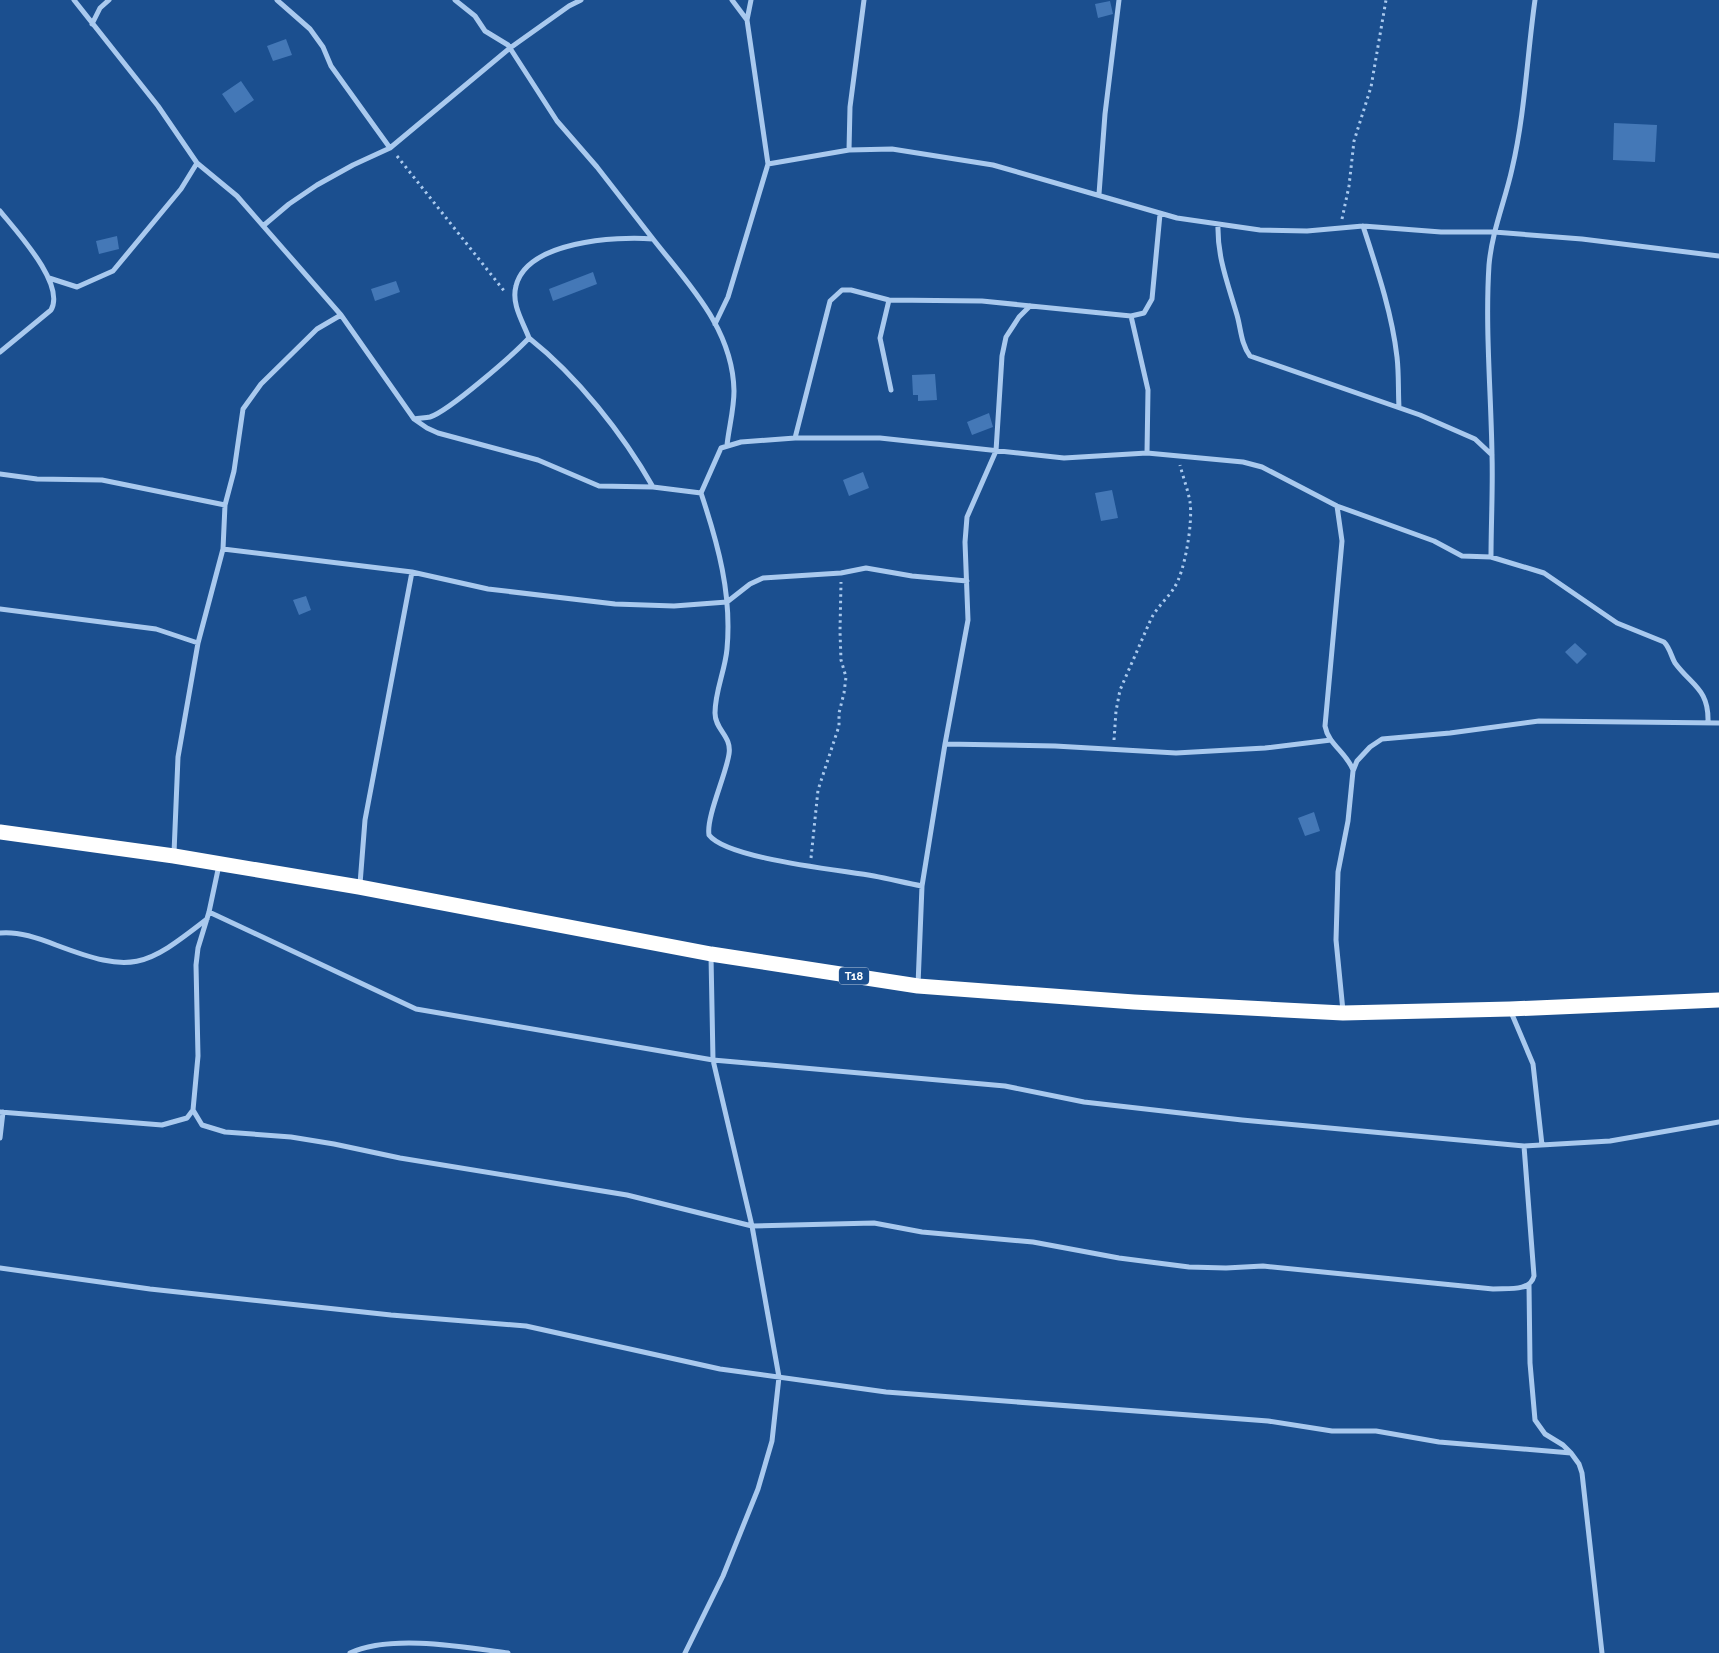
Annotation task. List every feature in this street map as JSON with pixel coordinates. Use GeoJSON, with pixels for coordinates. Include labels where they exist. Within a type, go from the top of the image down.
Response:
{"type":"FeatureCollection","features":[{"type":"Feature","properties":{"kind":"highway","name":"T18"},"geometry":{"type":"LineString","coordinates":[[0,832],[174,856],[359,887],[711,954],[918,986],[1134,1002],[1343,1013],[1510,1009],[1719,1000]]}},
{"type":"Feature","properties":{"kind":"street"},"geometry":{"type":"LineString","coordinates":[[74,0],[158,106],[197,163],[238,196],[341,315],[414,419],[438,433],[538,460],[599,486],[652,487],[700,493]]}},
{"type":"Feature","properties":{"kind":"street"},"geometry":{"type":"LineString","coordinates":[[92,24],[100,8],[109,0]]}},
{"type":"Feature","properties":{"kind":"street"},"geometry":{"type":"LineString","coordinates":[[277,0],[310,29],[323,47],[331,66],[390,148]]}},
{"type":"Feature","properties":{"kind":"street"},"geometry":{"type":"LineString","coordinates":[[454,0],[475,16],[485,31],[504,42],[510,48],[557,121],[598,166],[653,239],[701,297],[715,324],[732,368],[734,393],[727,445]]}},
{"type":"Feature","properties":{"kind":"street"},"geometry":{"type":"LineString","coordinates":[[263,226],[289,204],[317,185],[353,165],[390,148],[510,48],[581,0]]}},
{"type":"Feature","properties":{"kind":"street"},"geometry":{"type":"LineString","coordinates":[[732,0],[747,20]]}},
{"type":"Feature","properties":{"kind":"street"},"geometry":{"type":"LineString","coordinates":[[715,324],[728,297],[768,164],[747,20],[751,0]]}},
{"type":"Feature","properties":{"kind":"street"},"geometry":{"type":"LineString","coordinates":[[849,150],[850,107],[864,0]]}},
{"type":"Feature","properties":{"kind":"street"},"geometry":{"type":"LineString","coordinates":[[1099,194],[1105,114],[1119,0]]}},
{"type":"Feature","properties":{"kind":"street"},"geometry":{"type":"LineString","coordinates":[[1491,557],[1492,455],[1488,301],[1494,232],[1512,169],[1525,93],[1526,64],[1535,0]]}},
{"type":"Feature","properties":{"kind":"street"},"geometry":{"type":"LineString","coordinates":[[768,164],[849,150],[892,149],[993,165],[1026,173],[1068,188],[1099,194],[1160,214],[1260,230],[1307,231],[1363,226],[1441,232],[1494,232],[1582,239],[1719,256]]}},
{"type":"Feature","properties":{"kind":"street"},"geometry":{"type":"LineString","coordinates":[[49,278],[77,287],[113,271],[181,189],[197,163]]}},
{"type":"Feature","properties":{"kind":"street"},"geometry":{"type":"LineString","coordinates":[[0,211],[49,278],[55,297],[55,303],[51,310],[0,352]]}},
{"type":"Feature","properties":{"kind":"street"},"geometry":{"type":"LineString","coordinates":[[795,438],[830,300],[842,290],[889,300],[982,301],[1131,316],[1144,313],[1152,300],[1160,214]]}},
{"type":"Feature","properties":{"kind":"street"},"geometry":{"type":"LineString","coordinates":[[1218,224],[1221,264],[1237,315],[1244,349],[1250,356],[1399,407],[1475,438],[1492,455]]}},
{"type":"Feature","properties":{"kind":"street"},"geometry":{"type":"LineString","coordinates":[[1363,226],[1392,331],[1397,357],[1399,407]]}},
{"type":"Feature","properties":{"kind":"street"},"geometry":{"type":"LineString","coordinates":[[652,487],[641,467],[568,374],[529,338],[517,307],[515,287],[521,273],[531,262],[564,246],[627,236],[653,239]]}},
{"type":"Feature","properties":{"kind":"street"},"geometry":{"type":"LineString","coordinates":[[889,300],[880,338],[891,390]]}},
{"type":"Feature","properties":{"kind":"street"},"geometry":{"type":"LineString","coordinates":[[918,986],[922,886],[945,744],[968,620],[965,542],[967,517],[973,499],[996,451],[1002,356],[1006,337],[1019,317],[1030,306]]}},
{"type":"Feature","properties":{"kind":"street"},"geometry":{"type":"LineString","coordinates":[[174,856],[178,757],[198,643],[224,549],[225,505],[234,471],[243,409],[261,384],[317,329],[341,315]]}},
{"type":"Feature","properties":{"kind":"street"},"geometry":{"type":"LineString","coordinates":[[1131,316],[1148,390],[1147,453]]}},
{"type":"Feature","properties":{"kind":"street"},"geometry":{"type":"LineString","coordinates":[[414,419],[431,417],[447,406],[504,361],[529,338]]}},
{"type":"Feature","properties":{"kind":"street"},"geometry":{"type":"LineString","coordinates":[[922,886],[759,857],[718,842],[709,835],[730,753],[728,739],[718,727],[715,714],[716,696],[727,651],[729,617],[719,546],[700,493],[717,454],[721,448],[727,445],[795,438],[880,438],[1064,458],[1147,453],[1179,457],[1221,458],[1262,467],[1337,506],[1434,541],[1462,556],[1491,557],[1544,573],[1617,623],[1664,642],[1675,662],[1700,689],[1708,707],[1708,722]]}},
{"type":"Feature","properties":{"kind":"street"},"geometry":{"type":"LineString","coordinates":[[0,474],[37,479],[102,480],[225,505]]}},
{"type":"Feature","properties":{"kind":"street"},"geometry":{"type":"LineString","coordinates":[[1337,506],[1342,541],[1324,726],[1331,740],[1349,762],[1353,771]]}},
{"type":"Feature","properties":{"kind":"street"},"geometry":{"type":"LineString","coordinates":[[224,549],[412,572],[488,590],[616,604],[674,606],[727,602],[750,584],[763,578],[841,573],[866,568],[912,576],[967,581]]}},
{"type":"Feature","properties":{"kind":"street"},"geometry":{"type":"LineString","coordinates":[[359,887],[365,820],[412,572]]}},
{"type":"Feature","properties":{"kind":"street"},"geometry":{"type":"LineString","coordinates":[[0,609],[156,630],[198,643]]}},
{"type":"Feature","properties":{"kind":"street"},"geometry":{"type":"LineString","coordinates":[[1343,1013],[1336,940],[1337,886],[1348,821],[1353,771],[1365,752],[1382,739],[1450,733],[1539,721],[1719,723]]}},
{"type":"Feature","properties":{"kind":"street"},"geometry":{"type":"LineString","coordinates":[[945,744],[1176,753],[1264,748],[1331,740]]}},
{"type":"Feature","properties":{"kind":"street"},"geometry":{"type":"LineString","coordinates":[[0,1138],[2,1112],[162,1125],[187,1118],[193,1110],[198,1056],[196,965],[198,948],[209,912],[219,864]]}},
{"type":"Feature","properties":{"kind":"street"},"geometry":{"type":"LineString","coordinates":[[209,912],[416,1009],[713,1060],[1004,1086],[1084,1102],[1252,1121],[1524,1146],[1610,1141],[1665,1133],[1719,1122]]}},
{"type":"Feature","properties":{"kind":"street"},"geometry":{"type":"LineString","coordinates":[[0,934],[38,938],[77,953],[111,962],[135,964],[151,959],[172,947],[206,919]]}},
{"type":"Feature","properties":{"kind":"street"},"geometry":{"type":"LineString","coordinates":[[684,1653],[723,1576],[758,1489],[772,1441],[779,1377],[752,1226],[713,1060],[711,954]]}},
{"type":"Feature","properties":{"kind":"street"},"geometry":{"type":"LineString","coordinates":[[1510,1009],[1533,1064],[1542,1145]]}},
{"type":"Feature","properties":{"kind":"street"},"geometry":{"type":"LineString","coordinates":[[193,1110],[202,1125],[225,1132],[299,1138],[400,1158],[627,1194],[752,1226],[874,1223],[922,1232],[1033,1242],[1119,1258],[1189,1267],[1263,1266],[1493,1289],[1518,1288],[1529,1284]]}},
{"type":"Feature","properties":{"kind":"street"},"geometry":{"type":"LineString","coordinates":[[1524,1146],[1534,1276],[1529,1284],[1530,1363],[1536,1420],[1545,1434],[1563,1445],[1571,1453],[1579,1464],[1585,1484],[1602,1653]]}},
{"type":"Feature","properties":{"kind":"street"},"geometry":{"type":"LineString","coordinates":[[0,1268],[150,1289],[391,1315],[526,1326],[720,1369],[886,1392],[955,1399],[1268,1421],[1332,1432],[1376,1431],[1439,1442],[1571,1453]]}},
{"type":"Feature","properties":{"kind":"street"},"geometry":{"type":"LineString","coordinates":[[350,1653],[372,1646],[403,1643],[508,1653]]}},
{"type":"Feature","properties":{"kind":"path"},"geometry":{"type":"LineString","coordinates":[[1340,228],[1349,186],[1354,141],[1371,87],[1386,0]]}},
{"type":"Feature","properties":{"kind":"path"},"geometry":{"type":"LineString","coordinates":[[390,148],[517,307]]}},
{"type":"Feature","properties":{"kind":"path"},"geometry":{"type":"LineString","coordinates":[[1114,750],[1116,711],[1120,690],[1153,614],[1174,588],[1189,536],[1190,503],[1179,457]]}},
{"type":"Feature","properties":{"kind":"path"},"geometry":{"type":"LineString","coordinates":[[810,866],[818,790],[839,726],[839,714],[846,676],[842,660],[840,630],[841,573]]}},
{"type":"Feature","properties":{"kind":"building"},"geometry":{"type":"Polygon","coordinates":[[[1110,1],[1113,14],[1098,18],[1095,4],[1110,1]]]}},
{"type":"Feature","properties":{"kind":"building"},"geometry":{"type":"Polygon","coordinates":[[[286,39],[292,55],[273,61],[267,46],[286,39]]]}},
{"type":"Feature","properties":{"kind":"building"},"geometry":{"type":"Polygon","coordinates":[[[241,81],[254,100],[235,113],[222,94],[241,81]]]}},
{"type":"Feature","properties":{"kind":"building"},"geometry":{"type":"Polygon","coordinates":[[[1614,123],[1657,125],[1655,162],[1613,160],[1614,123]]]}},
{"type":"Feature","properties":{"kind":"building"},"geometry":{"type":"Polygon","coordinates":[[[117,236],[119,249],[99,254],[96,241],[117,236]]]}},
{"type":"Feature","properties":{"kind":"building"},"geometry":{"type":"Polygon","coordinates":[[[593,272],[597,284],[553,301],[549,289],[593,272]]]}},
{"type":"Feature","properties":{"kind":"building"},"geometry":{"type":"Polygon","coordinates":[[[396,281],[400,292],[375,301],[371,289],[396,281]]]}},
{"type":"Feature","properties":{"kind":"building"},"geometry":{"type":"Polygon","coordinates":[[[935,374],[937,400],[918,401],[918,395],[913,395],[912,375],[935,374]]]}},
{"type":"Feature","properties":{"kind":"building"},"geometry":{"type":"Polygon","coordinates":[[[989,413],[993,427],[972,435],[967,422],[989,413]]]}},
{"type":"Feature","properties":{"kind":"building"},"geometry":{"type":"Polygon","coordinates":[[[863,472],[869,488],[849,496],[843,480],[863,472]]]}},
{"type":"Feature","properties":{"kind":"building"},"geometry":{"type":"Polygon","coordinates":[[[1112,490],[1118,518],[1101,521],[1095,493],[1112,490]]]}},
{"type":"Feature","properties":{"kind":"building"},"geometry":{"type":"Polygon","coordinates":[[[306,596],[311,610],[299,615],[293,600],[306,596]]]}},
{"type":"Feature","properties":{"kind":"building"},"geometry":{"type":"Polygon","coordinates":[[[1575,643],[1587,654],[1577,664],[1565,652],[1575,643]]]}},
{"type":"Feature","properties":{"kind":"building"},"geometry":{"type":"Polygon","coordinates":[[[1314,812],[1320,831],[1305,836],[1298,818],[1314,812]]]}}]}
